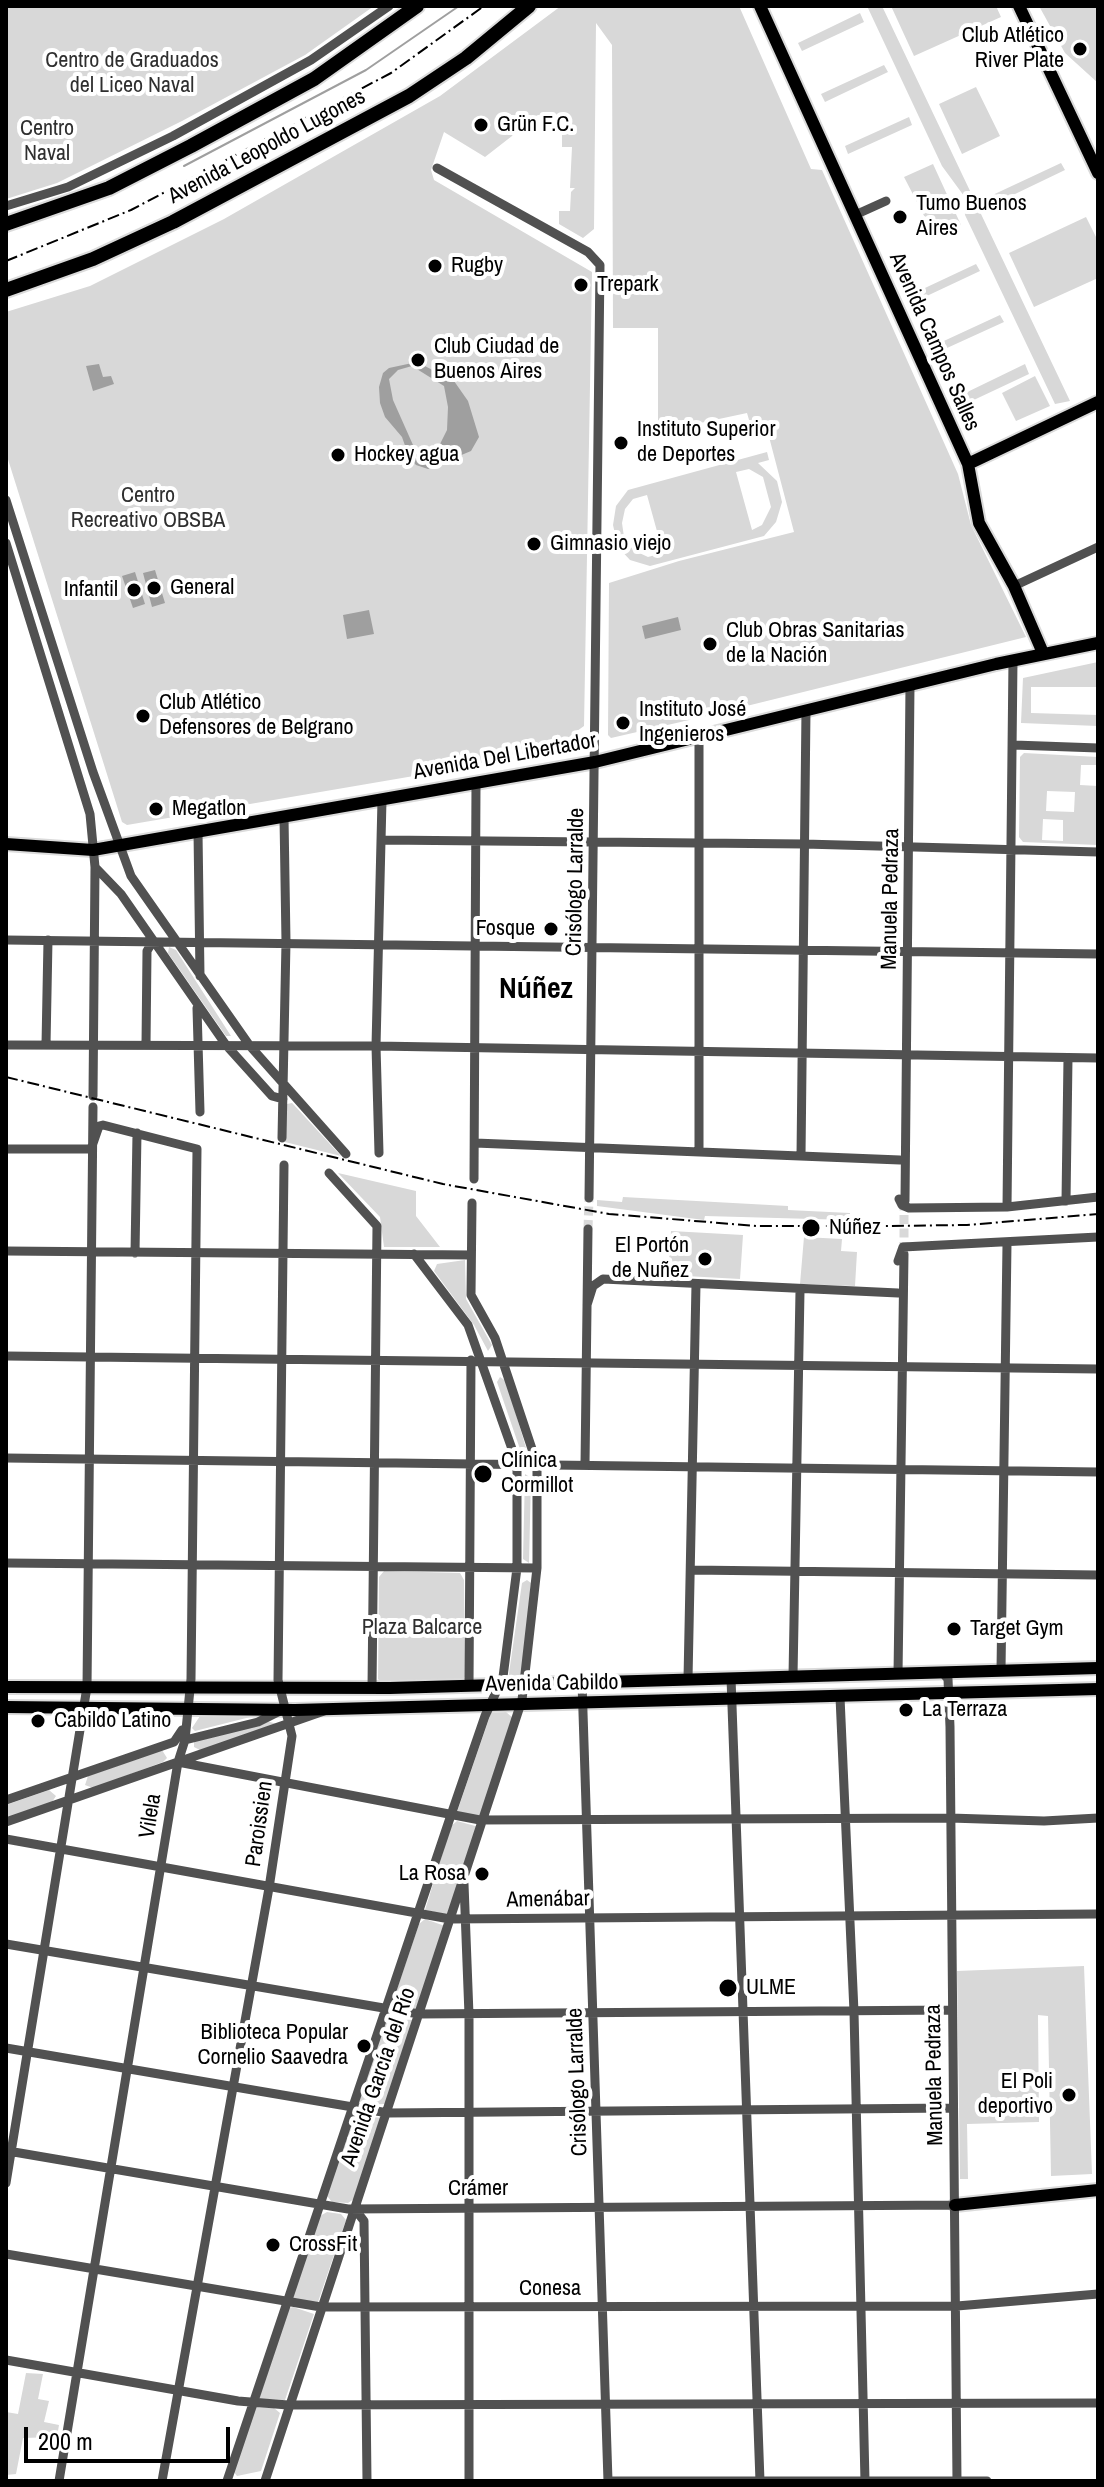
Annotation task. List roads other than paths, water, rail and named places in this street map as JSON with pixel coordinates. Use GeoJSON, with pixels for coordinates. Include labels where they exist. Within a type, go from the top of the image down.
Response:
{"type":"FeatureCollection","features":[{"type":"Feature","properties":{"kind":"highway"},"geometry":{"type":"LineString","coordinates":[[6,224],[109,188],[202,140],[314,79],[417,6]]}},
{"type":"Feature","properties":{"kind":"highway","name":"Avenida Leopoldo Lugones"},"geometry":{"type":"LineString","coordinates":[[6,290],[93,259],[173,222],[409,96],[466,58],[529,6]]}},
{"type":"Feature","properties":{"kind":"main road","name":"Avenida Campos Salles"},"geometry":{"type":"LineString","coordinates":[[760,6],[968,464],[979,523],[1014,586],[1043,653]]}},
{"type":"Feature","properties":{"kind":"main road"},"geometry":{"type":"LineString","coordinates":[[1011,6],[1026,20]]}},
{"type":"Feature","properties":{"kind":"main road"},"geometry":{"type":"LineString","coordinates":[[1019,6],[1098,173]]}},
{"type":"Feature","properties":{"kind":"main road"},"geometry":{"type":"LineString","coordinates":[[968,464],[1098,402]]}},
{"type":"Feature","properties":{"kind":"main road","name":"Avenida Del Libertador"},"geometry":{"type":"LineString","coordinates":[[6,844],[93,850],[476,784],[595,762],[1013,660],[1098,643]]}},
{"type":"Feature","properties":{"kind":"main road","name":"Avenida Cabildo"},"geometry":{"type":"LineString","coordinates":[[6,1687],[372,1688],[1098,1668]]}},
{"type":"Feature","properties":{"kind":"main road","name":"Avenida Cabildo"},"geometry":{"type":"LineString","coordinates":[[6,1707],[330,1709],[1098,1689]]}},
{"type":"Feature","properties":{"kind":"main road"},"geometry":{"type":"LineString","coordinates":[[955,2205],[1098,2190]]}},
{"type":"Feature","properties":{"kind":"street"},"geometry":{"type":"LineString","coordinates":[[6,206],[68,187],[173,136],[311,60],[389,6]]}},
{"type":"Feature","properties":{"kind":"street","name":"Crisólogo Larralde"},"geometry":{"type":"LineString","coordinates":[[437,168],[595,256],[601,270],[589,1198]]}},
{"type":"Feature","properties":{"kind":"street"},"geometry":{"type":"LineString","coordinates":[[855,215],[886,201]]}},
{"type":"Feature","properties":{"kind":"street"},"geometry":{"type":"LineString","coordinates":[[6,500],[8,516],[131,876],[250,1046],[346,1154]]}},
{"type":"Feature","properties":{"kind":"street"},"geometry":{"type":"LineString","coordinates":[[6,543],[90,814],[95,867],[92,1099],[87,1140],[91,1149]]}},
{"type":"Feature","properties":{"kind":"street"},"geometry":{"type":"LineString","coordinates":[[1014,586],[1098,547]]}},
{"type":"Feature","properties":{"kind":"street"},"geometry":{"type":"LineString","coordinates":[[1007,1207],[1013,660]]}},
{"type":"Feature","properties":{"kind":"street","name":"Manuela Pedraza"},"geometry":{"type":"LineString","coordinates":[[905,1205],[910,1130],[906,1113],[910,685]]}},
{"type":"Feature","properties":{"kind":"street"},"geometry":{"type":"LineString","coordinates":[[801,1156],[806,710]]}},
{"type":"Feature","properties":{"kind":"street"},"geometry":{"type":"LineString","coordinates":[[699,736],[699,1151]]}},
{"type":"Feature","properties":{"kind":"street"},"geometry":{"type":"LineString","coordinates":[[1014,745],[1098,748]]}},
{"type":"Feature","properties":{"kind":"street"},"geometry":{"type":"LineString","coordinates":[[474,1179],[476,784]]}},
{"type":"Feature","properties":{"kind":"street"},"geometry":{"type":"LineString","coordinates":[[379,1153],[376,1046],[381,942],[382,800]]}},
{"type":"Feature","properties":{"kind":"street"},"geometry":{"type":"LineString","coordinates":[[90,814],[98,807],[107,810]]}},
{"type":"Feature","properties":{"kind":"street"},"geometry":{"type":"LineString","coordinates":[[282,1138],[286,942],[284,817]]}},
{"type":"Feature","properties":{"kind":"street"},"geometry":{"type":"LineString","coordinates":[[198,832],[200,976]]}},
{"type":"Feature","properties":{"kind":"street"},"geometry":{"type":"LineString","coordinates":[[382,840],[804,844],[1098,852]]}},
{"type":"Feature","properties":{"kind":"street"},"geometry":{"type":"LineString","coordinates":[[95,867],[111,881],[226,1045],[272,1096],[283,1099]]}},
{"type":"Feature","properties":{"kind":"street"},"geometry":{"type":"LineString","coordinates":[[111,881],[124,885],[131,876]]}},
{"type":"Feature","properties":{"kind":"street"},"geometry":{"type":"LineString","coordinates":[[6,940],[381,942],[1098,954]]}},
{"type":"Feature","properties":{"kind":"street"},"geometry":{"type":"LineString","coordinates":[[46,1045],[48,940]]}},
{"type":"Feature","properties":{"kind":"street"},"geometry":{"type":"LineString","coordinates":[[146,1045],[147,951],[153,941]]}},
{"type":"Feature","properties":{"kind":"street"},"geometry":{"type":"LineString","coordinates":[[197,1005],[200,1112]]}},
{"type":"Feature","properties":{"kind":"street"},"geometry":{"type":"LineString","coordinates":[[6,1045],[93,1049],[146,1045],[376,1046],[1098,1058]]}},
{"type":"Feature","properties":{"kind":"street"},"geometry":{"type":"LineString","coordinates":[[1066,1201],[1068,1058]]}},
{"type":"Feature","properties":{"kind":"street","name":"Manuela Pedraza"},"geometry":{"type":"LineString","coordinates":[[905,1205],[900,1160],[901,1131],[906,1113]]}},
{"type":"Feature","properties":{"kind":"street"},"geometry":{"type":"LineString","coordinates":[[6,2183],[87,1687],[91,1149],[99,1126],[137,1133],[135,1253]]}},
{"type":"Feature","properties":{"kind":"street","name":"Vilela"},"geometry":{"type":"LineString","coordinates":[[137,1133],[197,1149],[189,1688],[181,1735],[166,1744]]}},
{"type":"Feature","properties":{"kind":"street"},"geometry":{"type":"LineString","coordinates":[[475,1143],[900,1160]]}},
{"type":"Feature","properties":{"kind":"street","name":"Crisólogo Larralde"},"geometry":{"type":"LineString","coordinates":[[576,1147],[583,1154],[583,1196],[588,1201],[593,1196],[594,1162],[589,1147]]}},
{"type":"Feature","properties":{"kind":"street"},"geometry":{"type":"LineString","coordinates":[[6,1149],[91,1149]]}},
{"type":"Feature","properties":{"kind":"street"},"geometry":{"type":"LineString","coordinates":[[284,1165],[280,1358],[280,1689],[283,1709],[290,1724]]}},
{"type":"Feature","properties":{"kind":"street"},"geometry":{"type":"LineString","coordinates":[[329,1173],[377,1226],[372,1688]]}},
{"type":"Feature","properties":{"kind":"street"},"geometry":{"type":"LineString","coordinates":[[905,1205],[1007,1207],[1098,1197]]}},
{"type":"Feature","properties":{"kind":"street"},"geometry":{"type":"LineString","coordinates":[[6,1251],[471,1255],[472,1203]]}},
{"type":"Feature","properties":{"kind":"street"},"geometry":{"type":"LineString","coordinates":[[587,1305],[582,1289],[583,1229],[587,1225],[593,1228],[593,1270],[603,1279]]}},
{"type":"Feature","properties":{"kind":"street"},"geometry":{"type":"LineString","coordinates":[[585,1465],[588,1229]]}},
{"type":"Feature","properties":{"kind":"street"},"geometry":{"type":"LineString","coordinates":[[904,1251],[1098,1237]]}},
{"type":"Feature","properties":{"kind":"street"},"geometry":{"type":"LineString","coordinates":[[1001,1670],[1007,1244]]}},
{"type":"Feature","properties":{"kind":"street"},"geometry":{"type":"LineString","coordinates":[[898,1674],[902,1339],[898,1323],[898,1293],[904,1251]]}},
{"type":"Feature","properties":{"kind":"street"},"geometry":{"type":"LineString","coordinates":[[902,1339],[908,1325],[904,1251]]}},
{"type":"Feature","properties":{"kind":"street"},"geometry":{"type":"LineString","coordinates":[[414,1254],[468,1325],[483,1360],[517,1463],[517,1568],[501,1685]]}},
{"type":"Feature","properties":{"kind":"street","name":"Avenida García del Río"},"geometry":{"type":"LineString","coordinates":[[265,2481],[521,1705],[537,1568],[537,1464],[504,1361],[486,1318],[471,1295],[471,1255]]}},
{"type":"Feature","properties":{"kind":"street"},"geometry":{"type":"LineString","coordinates":[[587,1305],[593,1286],[603,1279],[800,1291],[898,1293]]}},
{"type":"Feature","properties":{"kind":"street"},"geometry":{"type":"LineString","coordinates":[[688,1679],[696,1284]]}},
{"type":"Feature","properties":{"kind":"street"},"geometry":{"type":"LineString","coordinates":[[793,1676],[800,1291]]}},
{"type":"Feature","properties":{"kind":"street"},"geometry":{"type":"LineString","coordinates":[[6,1356],[1098,1369]]}},
{"type":"Feature","properties":{"kind":"street"},"geometry":{"type":"LineString","coordinates":[[469,1686],[471,1360]]}},
{"type":"Feature","properties":{"kind":"street"},"geometry":{"type":"LineString","coordinates":[[6,1458],[1098,1472]]}},
{"type":"Feature","properties":{"kind":"street"},"geometry":{"type":"LineString","coordinates":[[6,1563],[537,1568]]}},
{"type":"Feature","properties":{"kind":"street"},"geometry":{"type":"LineString","coordinates":[[691,1570],[1098,1575]]}},
{"type":"Feature","properties":{"kind":"street","name":"Manuela Pedraza"},"geometry":{"type":"LineString","coordinates":[[942,1672],[948,1679],[949,1694],[959,2401],[957,2480]]}},
{"type":"Feature","properties":{"kind":"street"},"geometry":{"type":"LineString","coordinates":[[731,1678],[760,2480]]}},
{"type":"Feature","properties":{"kind":"street","name":"Crisólogo Larralde"},"geometry":{"type":"LineString","coordinates":[[582,1682],[609,2481]]}},
{"type":"Feature","properties":{"kind":"street","name":"Avenida García del Río"},"geometry":{"type":"LineString","coordinates":[[227,2481],[451,1815],[489,1706],[501,1685]]}},
{"type":"Feature","properties":{"kind":"street"},"geometry":{"type":"LineString","coordinates":[[840,1697],[854,2012],[865,2480]]}},
{"type":"Feature","properties":{"kind":"street","name":"Vilela"},"geometry":{"type":"LineString","coordinates":[[59,2481],[178,1762],[185,1740],[186,1709]]}},
{"type":"Feature","properties":{"kind":"street"},"geometry":{"type":"LineString","coordinates":[[185,1740],[258,1722],[283,1709]]}},
{"type":"Feature","properties":{"kind":"street"},"geometry":{"type":"LineString","coordinates":[[6,1822],[330,1709]]}},
{"type":"Feature","properties":{"kind":"street","name":"Paroissien"},"geometry":{"type":"LineString","coordinates":[[162,2481],[248,1987],[269,1888],[290,1724]]}},
{"type":"Feature","properties":{"kind":"street"},"geometry":{"type":"LineString","coordinates":[[6,1800],[166,1744],[178,1762],[484,1819],[950,1818],[1044,1821],[1098,1818]]}},
{"type":"Feature","properties":{"kind":"street","name":"Amenábar"},"geometry":{"type":"LineString","coordinates":[[6,1839],[450,1919],[1098,1914]]}},
{"type":"Feature","properties":{"kind":"street"},"geometry":{"type":"LineString","coordinates":[[464,1881],[468,1918],[469,2015],[469,2481]]}},
{"type":"Feature","properties":{"kind":"street"},"geometry":{"type":"LineString","coordinates":[[6,1944],[386,2011],[419,2014],[743,2014],[952,2010]]}},
{"type":"Feature","properties":{"kind":"street"},"geometry":{"type":"LineString","coordinates":[[6,2048],[352,2110],[388,2113],[953,2108]]}},
{"type":"Feature","properties":{"kind":"street","name":"Crámer"},"geometry":{"type":"LineString","coordinates":[[9,2151],[319,2206],[354,2208],[750,2209],[955,2205]]}},
{"type":"Feature","properties":{"kind":"street"},"geometry":{"type":"LineString","coordinates":[[354,2208],[364,2221],[367,2481]]}},
{"type":"Feature","properties":{"kind":"street","name":"Conesa"},"geometry":{"type":"LineString","coordinates":[[6,2254],[321,2307],[957,2306],[1098,2294]]}},
{"type":"Feature","properties":{"kind":"street"},"geometry":{"type":"LineString","coordinates":[[6,2360],[252,2403],[288,2405],[1098,2403]]}},
{"type":"Feature","properties":{"kind":"street"},"geometry":{"type":"LineString","coordinates":[[609,2481],[987,2481]]}},
{"type":"Feature","properties":{"kind":"waterway"},"geometry":{"type":"LineString","coordinates":[[184,166],[366,70],[459,6]]}},
{"type":"Feature","properties":{"kind":"tunnel"},"geometry":{"type":"LineString","coordinates":[[588,1229],[589,1198]]}},
{"type":"Feature","properties":{"kind":"tunnel"},"geometry":{"type":"LineString","coordinates":[[904,1202],[904,1251]]}},
{"type":"Feature","properties":{"kind":"railway"},"geometry":{"type":"LineString","coordinates":[[6,261],[131,210],[391,73],[484,6]]}},
{"type":"Feature","properties":{"kind":"railway"},"geometry":{"type":"LineString","coordinates":[[6,1077],[443,1184],[609,1214],[757,1226],[967,1225],[1098,1214]]}},
{"type":"Feature","properties":{"kind":"place","name":"Club Atlético River Plate"},"geometry":{"type":"Point","coordinates":[1080,49]}},
{"type":"Feature","properties":{"kind":"place","name":"Grün F.C."},"geometry":{"type":"Point","coordinates":[481,125]}},
{"type":"Feature","properties":{"kind":"place","name":"Tumo Buenos Aires"},"geometry":{"type":"Point","coordinates":[900,217]}},
{"type":"Feature","properties":{"kind":"place","name":"Rugby"},"geometry":{"type":"Point","coordinates":[435,266]}},
{"type":"Feature","properties":{"kind":"place","name":"Trepark"},"geometry":{"type":"Point","coordinates":[581,285]}},
{"type":"Feature","properties":{"kind":"place","name":"Club Ciudad de Buenos Aires"},"geometry":{"type":"Point","coordinates":[418,360]}},
{"type":"Feature","properties":{"kind":"place","name":"Instituto Superior de Deportes"},"geometry":{"type":"Point","coordinates":[621,443]}},
{"type":"Feature","properties":{"kind":"place","name":"Hockey agua"},"geometry":{"type":"Point","coordinates":[338,455]}},
{"type":"Feature","properties":{"kind":"place","name":"Gimnasio viejo"},"geometry":{"type":"Point","coordinates":[534,544]}},
{"type":"Feature","properties":{"kind":"place","name":"General"},"geometry":{"type":"Point","coordinates":[154,588]}},
{"type":"Feature","properties":{"kind":"place","name":"Infantil"},"geometry":{"type":"Point","coordinates":[134,590]}},
{"type":"Feature","properties":{"kind":"place","name":"Club Obras Sanitarias de la Nación"},"geometry":{"type":"Point","coordinates":[710,644]}},
{"type":"Feature","properties":{"kind":"place","name":"Club Atlético Defensores de Belgrano"},"geometry":{"type":"Point","coordinates":[143,716]}},
{"type":"Feature","properties":{"kind":"place","name":"Instituto José Ingenieros"},"geometry":{"type":"Point","coordinates":[623,723]}},
{"type":"Feature","properties":{"kind":"place","name":"Megatlon"},"geometry":{"type":"Point","coordinates":[156,809]}},
{"type":"Feature","properties":{"kind":"place","name":"Fosque"},"geometry":{"type":"Point","coordinates":[551,929]}},
{"type":"Feature","properties":{"kind":"place","name":"Núñez"},"geometry":{"type":"Point","coordinates":[811,1228]}},
{"type":"Feature","properties":{"kind":"place","name":"El Portón de Nuñez"},"geometry":{"type":"Point","coordinates":[705,1259]}},
{"type":"Feature","properties":{"kind":"place","name":"Clínica Cormillot"},"geometry":{"type":"Point","coordinates":[483,1474]}},
{"type":"Feature","properties":{"kind":"place","name":"Target Gym"},"geometry":{"type":"Point","coordinates":[954,1629]}},
{"type":"Feature","properties":{"kind":"place","name":"La Terraza"},"geometry":{"type":"Point","coordinates":[906,1710]}},
{"type":"Feature","properties":{"kind":"place","name":"Cabildo Latino"},"geometry":{"type":"Point","coordinates":[38,1721]}},
{"type":"Feature","properties":{"kind":"place","name":"La Rosa"},"geometry":{"type":"Point","coordinates":[482,1874]}},
{"type":"Feature","properties":{"kind":"place","name":"ULME"},"geometry":{"type":"Point","coordinates":[728,1988]}},
{"type":"Feature","properties":{"kind":"place","name":"Biblioteca Popular Cornelio Saavedra"},"geometry":{"type":"Point","coordinates":[364,2046]}},
{"type":"Feature","properties":{"kind":"place","name":"El Poli deportivo"},"geometry":{"type":"Point","coordinates":[1069,2095]}},
{"type":"Feature","properties":{"kind":"place","name":"CrossFit"},"geometry":{"type":"Point","coordinates":[273,2245]}},
{"type":"Feature","properties":{"kind":"district","name":"Núñez"},"geometry":{"type":"Point","coordinates":[536,990]}},
{"type":"Feature","properties":{"kind":"park label","name":"Centro de Graduados del Liceo Naval"},"geometry":{"type":"Point","coordinates":[132,74]}},
{"type":"Feature","properties":{"kind":"park label","name":"Centro Naval"},"geometry":{"type":"Point","coordinates":[47,142]}},
{"type":"Feature","properties":{"kind":"park label","name":"Centro Recreativo OBSBA"},"geometry":{"type":"Point","coordinates":[148,508]}},
{"type":"Feature","properties":{"kind":"park label","name":"Plaza Balcarce"},"geometry":{"type":"Point","coordinates":[422,1628]}}]}
